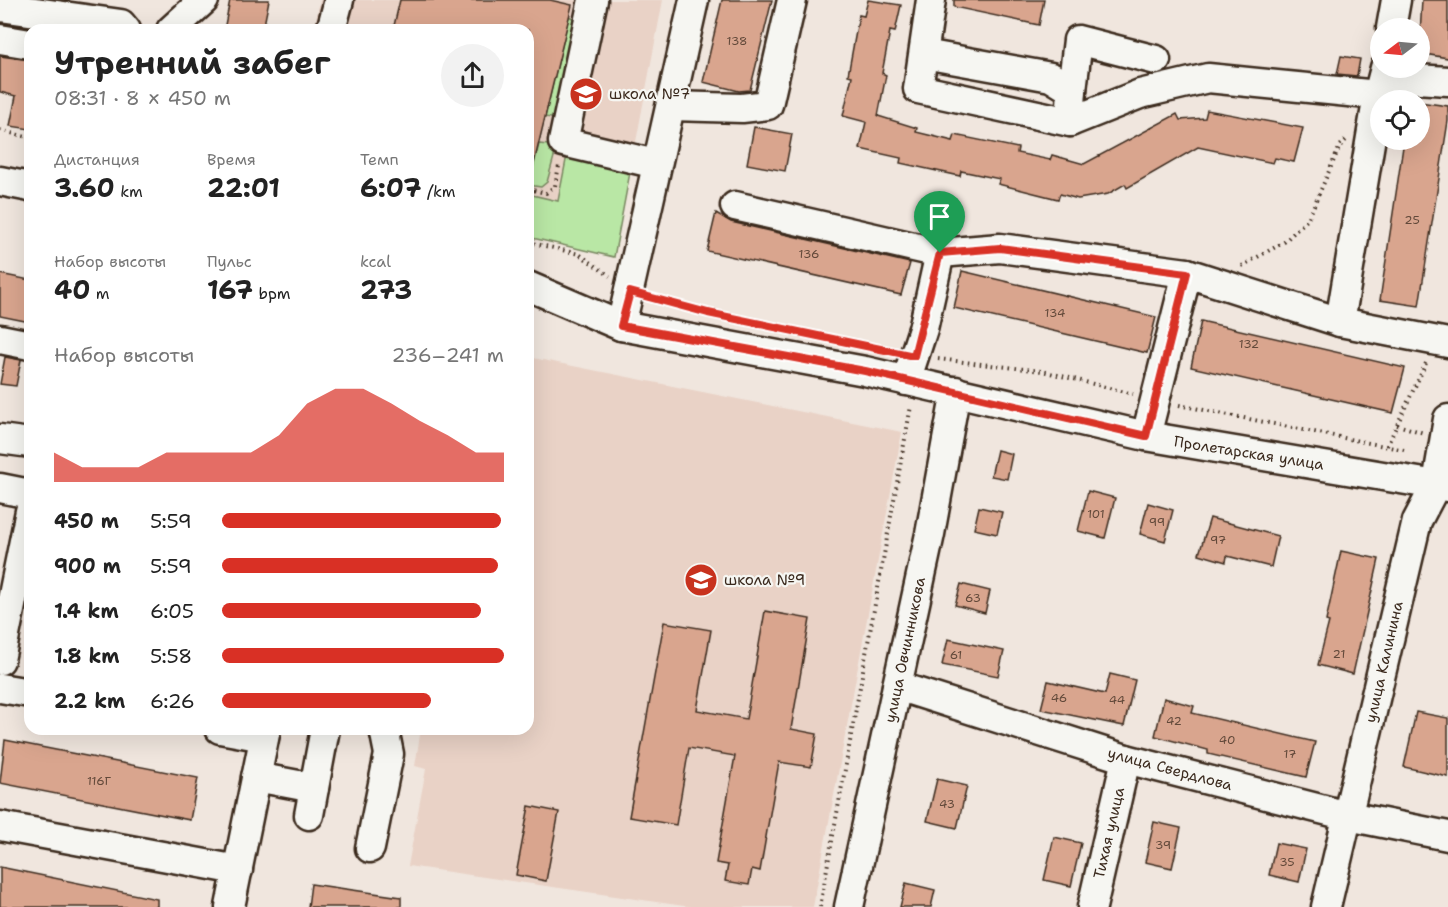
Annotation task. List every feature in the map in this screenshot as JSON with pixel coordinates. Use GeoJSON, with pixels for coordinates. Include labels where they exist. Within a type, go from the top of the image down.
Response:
{"type":"FeatureCollection","features":[{"type":"Feature","properties":{"kind":"street"},"geometry":{"type":"LineString","coordinates":[[178,24],[204,0]]}},
{"type":"Feature","properties":{"kind":"street"},"geometry":{"type":"LineString","coordinates":[[333,24],[339,0]]}},
{"type":"Feature","properties":{"kind":"street"},"geometry":{"type":"LineString","coordinates":[[593,0],[563,142],[656,164]]}},
{"type":"Feature","properties":{"kind":"street"},"geometry":{"type":"LineString","coordinates":[[621,326],[694,0]]}},
{"type":"Feature","properties":{"kind":"street"},"geometry":{"type":"LineString","coordinates":[[671,106],[742,108],[768,105],[792,0]]}},
{"type":"Feature","properties":{"kind":"street"},"geometry":{"type":"LineString","coordinates":[[931,0],[918,89],[1070,122],[1140,94],[1208,78],[1380,88],[1448,81]]}},
{"type":"Feature","properties":{"kind":"street"},"geometry":{"type":"LineString","coordinates":[[1393,18],[1396,0]]}},
{"type":"Feature","properties":{"kind":"street"},"geometry":{"type":"LineString","coordinates":[[0,7],[121,24]]}},
{"type":"Feature","properties":{"kind":"street"},"geometry":{"type":"LineString","coordinates":[[0,39],[24,43]]}},
{"type":"Feature","properties":{"kind":"street"},"geometry":{"type":"LineString","coordinates":[[1070,122],[1078,40],[1156,60]]}},
{"type":"Feature","properties":{"kind":"street"},"geometry":{"type":"LineString","coordinates":[[924,54],[1051,77],[1072,90]]}},
{"type":"Feature","properties":{"kind":"street"},"geometry":{"type":"LineString","coordinates":[[1340,322],[1380,88]]}},
{"type":"Feature","properties":{"kind":"street"},"geometry":{"type":"LineString","coordinates":[[0,182],[24,186]]}},
{"type":"Feature","properties":{"kind":"street"},"geometry":{"type":"LineString","coordinates":[[735,206],[940,253],[1000,248],[1187,273],[1340,322],[1442,342]]}},
{"type":"Feature","properties":{"kind":"street"},"geometry":{"type":"LineString","coordinates":[[911,378],[940,253]]}},
{"type":"Feature","properties":{"kind":"street"},"geometry":{"type":"LineString","coordinates":[[1146,436],[1157,400],[1187,273]]}},
{"type":"Feature","properties":{"kind":"street","name":"Пролетарская улица"},"geometry":{"type":"LineString","coordinates":[[534,289],[621,326],[911,378],[956,392],[1146,436],[1442,485]]}},
{"type":"Feature","properties":{"kind":"street"},"geometry":{"type":"LineString","coordinates":[[0,339],[24,344]]}},
{"type":"Feature","properties":{"kind":"street","name":"улица Овчинникова"},"geometry":{"type":"LineString","coordinates":[[849,907],[930,534],[956,392]]}},
{"type":"Feature","properties":{"kind":"street","name":"улица Калинина"},"geometry":{"type":"LineString","coordinates":[[1326,907],[1417,521],[1442,485],[1448,419]]}},
{"type":"Feature","properties":{"kind":"street"},"geometry":{"type":"LineString","coordinates":[[0,440],[24,442]]}},
{"type":"Feature","properties":{"kind":"street"},"geometry":{"type":"LineString","coordinates":[[0,488],[24,493]]}},
{"type":"Feature","properties":{"kind":"street"},"geometry":{"type":"LineString","coordinates":[[0,660],[24,541]]}},
{"type":"Feature","properties":{"kind":"street","name":"улица Свердлова"},"geometry":{"type":"LineString","coordinates":[[897,686],[1126,759],[1348,816],[1448,836]]}},
{"type":"Feature","properties":{"kind":"street"},"geometry":{"type":"LineString","coordinates":[[0,688],[24,692]]}},
{"type":"Feature","properties":{"kind":"street"},"geometry":{"type":"LineString","coordinates":[[230,907],[265,735]]}},
{"type":"Feature","properties":{"kind":"street"},"geometry":{"type":"LineString","coordinates":[[256,777],[312,801],[324,735]]}},
{"type":"Feature","properties":{"kind":"street"},"geometry":{"type":"LineString","coordinates":[[370,848],[389,754],[385,735]]}},
{"type":"Feature","properties":{"kind":"street","name":"Тихая улица"},"geometry":{"type":"LineString","coordinates":[[1092,907],[1126,759]]}},
{"type":"Feature","properties":{"kind":"street"},"geometry":{"type":"LineString","coordinates":[[0,826],[238,870]]}},
{"type":"Feature","properties":{"kind":"path"},"geometry":{"type":"LineString","coordinates":[[1216,282],[1284,242],[1308,219],[1340,146],[1380,88]]}},
{"type":"Feature","properties":{"kind":"path"},"geometry":{"type":"LineString","coordinates":[[0,130],[24,136]]}},
{"type":"Feature","properties":{"kind":"path"},"geometry":{"type":"LineString","coordinates":[[534,190],[546,193],[555,186],[563,142]]}},
{"type":"Feature","properties":{"kind":"path"},"geometry":{"type":"LineString","coordinates":[[534,243],[579,254],[630,292],[708,313],[798,332]]}},
{"type":"Feature","properties":{"kind":"path"},"geometry":{"type":"LineString","coordinates":[[1387,446],[1442,342]]}},
{"type":"Feature","properties":{"kind":"path"},"geometry":{"type":"LineString","coordinates":[[820,907],[911,378],[1042,371],[1157,400],[1404,450]]}},
{"type":"Feature","properties":{"kind":"shaded area","name":"школа №7"},"geometry":{"type":"Polygon","coordinates":[[[320,0],[663,0],[614,257],[534,239],[534,24],[315,24],[320,0]]]}},
{"type":"Feature","properties":{"kind":"shaded area","name":"школа №9"},"geometry":{"type":"Polygon","coordinates":[[[534,358],[902,432],[813,907],[691,907],[408,866],[426,769],[415,766],[420,735],[534,735],[534,358]]]}},
{"type":"Feature","properties":{"kind":"green space"},"geometry":{"type":"Polygon","coordinates":[[[569,16],[578,21],[556,119],[545,117],[569,16]]]}},
{"type":"Feature","properties":{"kind":"green space"},"geometry":{"type":"Polygon","coordinates":[[[539,144],[557,146],[547,182],[541,187],[534,186],[534,164],[539,144]]]}},
{"type":"Feature","properties":{"kind":"green space"},"geometry":{"type":"Polygon","coordinates":[[[568,150],[631,167],[614,257],[534,238],[534,195],[558,201],[568,150]]]}},
{"type":"Feature","properties":{"kind":"building"},"geometry":{"type":"Polygon","coordinates":[[[230,0],[269,0],[264,24],[225,24],[230,0]]]}},
{"type":"Feature","properties":{"kind":"building"},"geometry":{"type":"Polygon","coordinates":[[[400,0],[550,0],[572,5],[534,163],[534,24],[394,24],[400,0]]]}},
{"type":"Feature","properties":{"kind":"building"},"geometry":{"type":"Polygon","coordinates":[[[722,0],[772,0],[750,90],[739,91],[703,82],[722,0]]]}},
{"type":"Feature","properties":{"kind":"building"},"geometry":{"type":"Polygon","coordinates":[[[868,0],[901,5],[895,32],[890,31],[882,73],[886,75],[878,116],[917,128],[916,132],[953,141],[955,135],[1018,148],[1017,153],[1050,160],[1052,155],[1084,164],[1177,114],[1180,120],[1205,118],[1207,110],[1303,128],[1294,162],[1275,158],[1273,163],[1198,147],[1127,188],[1125,184],[1108,194],[1078,199],[1060,194],[1058,199],[998,184],[1000,179],[961,171],[960,176],[900,163],[901,158],[860,149],[866,122],[843,116],[852,76],[848,75],[859,15],[864,16],[868,0]]]}},
{"type":"Feature","properties":{"kind":"building"},"geometry":{"type":"Polygon","coordinates":[[[954,0],[1044,0],[1039,25],[954,7],[954,0]]]}},
{"type":"Feature","properties":{"kind":"building"},"geometry":{"type":"Polygon","coordinates":[[[1422,0],[1448,0],[1448,58],[1430,55],[1430,18],[1421,18],[1422,0]]]}},
{"type":"Feature","properties":{"kind":"building"},"geometry":{"type":"Polygon","coordinates":[[[0,56],[24,59],[24,128],[10,126],[16,96],[0,92],[0,56]]]}},
{"type":"Feature","properties":{"kind":"building"},"geometry":{"type":"Polygon","coordinates":[[[1341,56],[1360,59],[1357,76],[1337,74],[1341,56]]]}},
{"type":"Feature","properties":{"kind":"building"},"geometry":{"type":"Polygon","coordinates":[[[1430,104],[1448,106],[1448,121],[1419,306],[1380,300],[1402,150],[1430,150],[1430,104]]]}},
{"type":"Feature","properties":{"kind":"building"},"geometry":{"type":"Polygon","coordinates":[[[754,127],[792,134],[785,171],[747,164],[754,127]]]}},
{"type":"Feature","properties":{"kind":"building"},"geometry":{"type":"Polygon","coordinates":[[[716,213],[731,222],[910,263],[901,295],[707,251],[716,213]]]}},
{"type":"Feature","properties":{"kind":"building"},"geometry":{"type":"Polygon","coordinates":[[[962,271],[1156,317],[1147,353],[954,308],[962,271]]]}},
{"type":"Feature","properties":{"kind":"building"},"geometry":{"type":"Polygon","coordinates":[[[0,274],[24,279],[24,321],[0,316],[0,274]]]}},
{"type":"Feature","properties":{"kind":"building"},"geometry":{"type":"Polygon","coordinates":[[[1201,321],[1405,368],[1393,413],[1191,367],[1201,321]]]}},
{"type":"Feature","properties":{"kind":"building"},"geometry":{"type":"Polygon","coordinates":[[[5,357],[21,360],[16,386],[0,384],[5,357]]]}},
{"type":"Feature","properties":{"kind":"building"},"geometry":{"type":"Polygon","coordinates":[[[997,450],[1012,454],[1007,479],[991,476],[997,450]]]}},
{"type":"Feature","properties":{"kind":"building"},"geometry":{"type":"Polygon","coordinates":[[[1088,491],[1115,498],[1105,538],[1078,531],[1088,491]]]}},
{"type":"Feature","properties":{"kind":"building"},"geometry":{"type":"Polygon","coordinates":[[[1148,503],[1173,510],[1165,541],[1140,534],[1148,503]]]}},
{"type":"Feature","properties":{"kind":"building"},"geometry":{"type":"Polygon","coordinates":[[[979,507],[1002,512],[997,534],[974,529],[979,507]]]}},
{"type":"Feature","properties":{"kind":"building"},"geometry":{"type":"Polygon","coordinates":[[[1210,518],[1278,536],[1271,567],[1227,556],[1226,562],[1199,554],[1210,518]]]}},
{"type":"Feature","properties":{"kind":"building"},"geometry":{"type":"Polygon","coordinates":[[[1341,551],[1379,559],[1353,674],[1318,665],[1329,622],[1326,621],[1341,551]]]}},
{"type":"Feature","properties":{"kind":"building"},"geometry":{"type":"Polygon","coordinates":[[[961,584],[990,591],[985,613],[955,605],[961,584]]]}},
{"type":"Feature","properties":{"kind":"building","name":"школа №9"},"geometry":{"type":"Polygon","coordinates":[[[765,611],[810,619],[791,729],[817,734],[811,767],[779,762],[760,871],[752,869],[749,885],[725,881],[728,865],[716,863],[735,756],[689,748],[676,825],[629,817],[664,622],[711,630],[697,710],[746,719],[765,611]]]}},
{"type":"Feature","properties":{"kind":"building"},"geometry":{"type":"Polygon","coordinates":[[[948,639],[1004,651],[998,676],[942,665],[948,639]]]}},
{"type":"Feature","properties":{"kind":"building"},"geometry":{"type":"Polygon","coordinates":[[[1110,674],[1135,680],[1124,726],[1041,709],[1048,681],[1105,694],[1110,674]]]}},
{"type":"Feature","properties":{"kind":"building"},"geometry":{"type":"Polygon","coordinates":[[[1164,698],[1194,706],[1192,713],[1315,742],[1306,777],[1208,754],[1208,750],[1155,736],[1164,698]]]}},
{"type":"Feature","properties":{"kind":"building"},"geometry":{"type":"Polygon","coordinates":[[[1416,712],[1448,718],[1448,777],[1404,767],[1416,712]]]}},
{"type":"Feature","properties":{"kind":"building"},"geometry":{"type":"Polygon","coordinates":[[[5,740],[198,778],[190,820],[0,783],[5,740]]]}},
{"type":"Feature","properties":{"kind":"building"},"geometry":{"type":"Polygon","coordinates":[[[937,779],[967,786],[957,828],[927,821],[937,779]]]}},
{"type":"Feature","properties":{"kind":"building"},"geometry":{"type":"Polygon","coordinates":[[[529,806],[559,812],[546,881],[516,875],[529,806]]]}},
{"type":"Feature","properties":{"kind":"building"},"geometry":{"type":"Polygon","coordinates":[[[1154,822],[1181,828],[1172,868],[1145,862],[1154,822]]]}},
{"type":"Feature","properties":{"kind":"building"},"geometry":{"type":"Polygon","coordinates":[[[1054,837],[1081,843],[1071,886],[1044,880],[1054,837]]]}},
{"type":"Feature","properties":{"kind":"building"},"geometry":{"type":"Polygon","coordinates":[[[1276,843],[1306,849],[1299,882],[1269,875],[1276,843]]]}},
{"type":"Feature","properties":{"kind":"building"},"geometry":{"type":"Polygon","coordinates":[[[0,867],[157,899],[157,907],[0,907],[0,867]]]}},
{"type":"Feature","properties":{"kind":"building"},"geometry":{"type":"Polygon","coordinates":[[[906,883],[935,890],[931,907],[900,907],[906,883]]]}},
{"type":"Feature","properties":{"kind":"building"},"geometry":{"type":"Polygon","coordinates":[[[311,884],[401,897],[401,907],[308,907],[311,884]]]}},
{"type":"Feature","properties":{"kind":"place","name":"школа №7"},"geometry":{"type":"Point","coordinates":[586,94]}},
{"type":"Feature","properties":{"kind":"place","name":"школа №9"},"geometry":{"type":"Point","coordinates":[701,580]}},
{"type":"Feature","properties":{"kind":"route"},"geometry":{"type":"LineString","coordinates":[[1000,248],[1187,273],[1157,400],[1146,436],[865,371],[621,326],[630,292],[708,313],[914,356],[940,253],[1000,248]]}}]}
